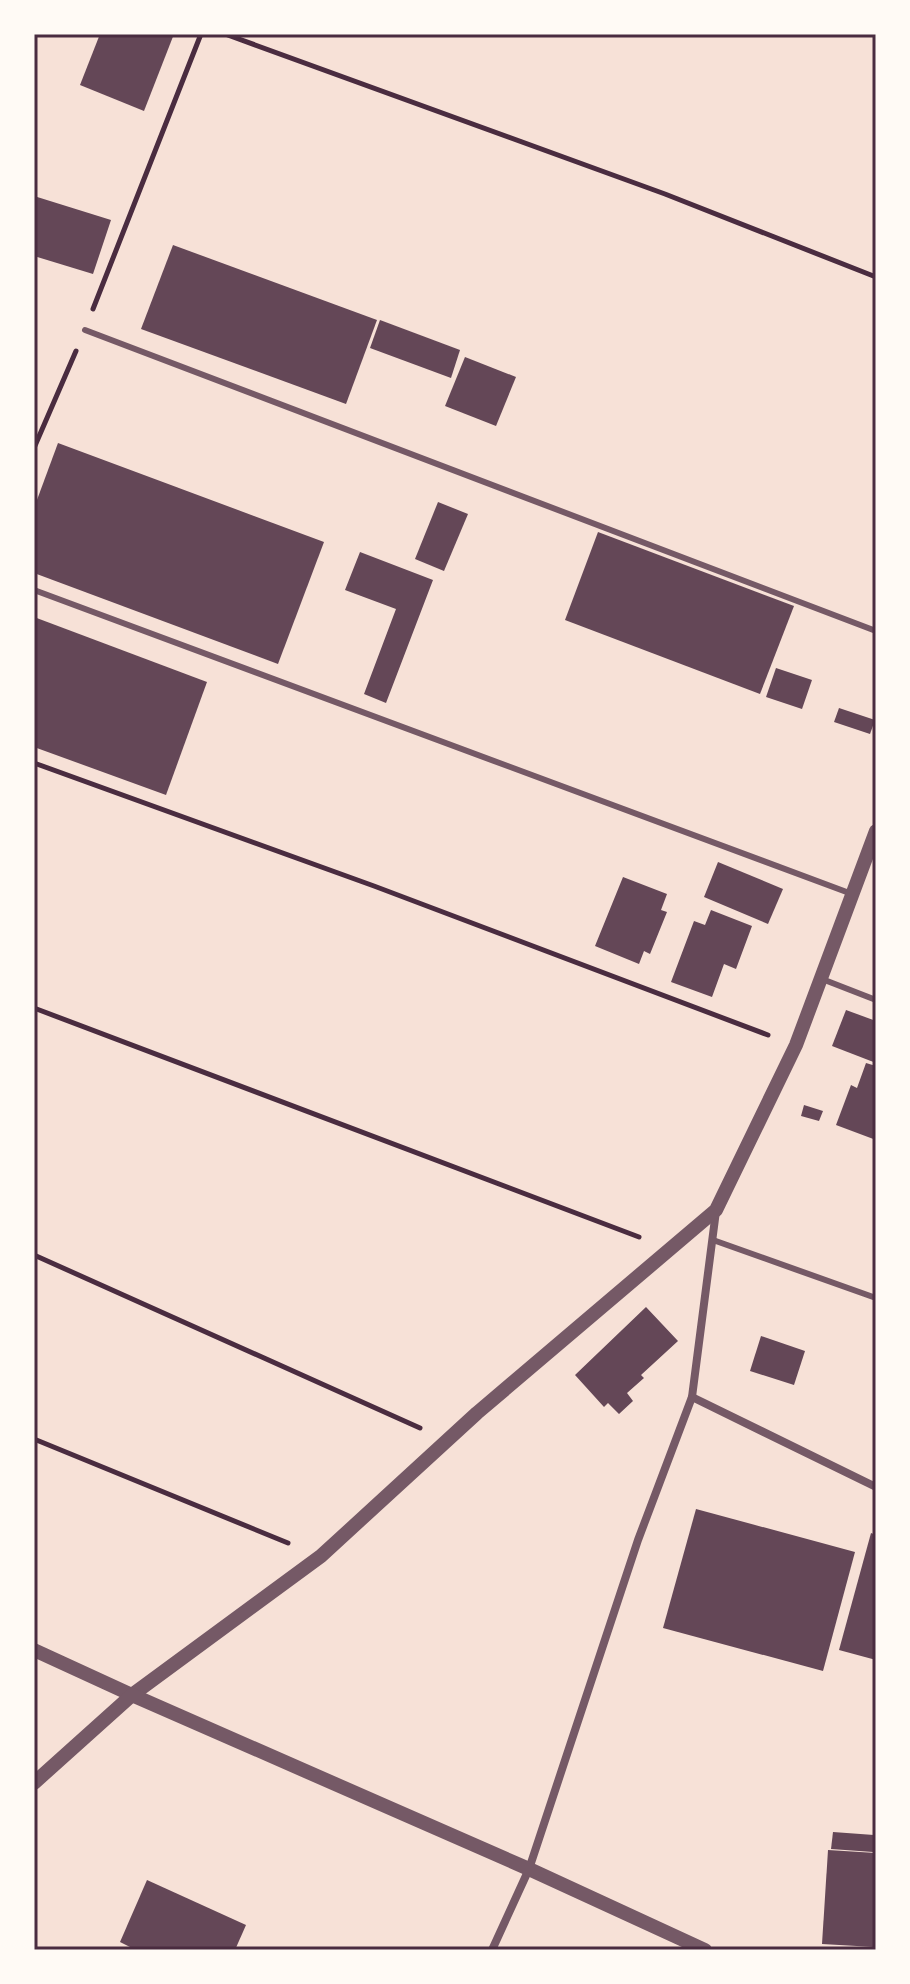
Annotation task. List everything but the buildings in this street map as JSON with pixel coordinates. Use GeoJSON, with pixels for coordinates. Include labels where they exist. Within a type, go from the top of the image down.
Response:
{"type":"FeatureCollection","features":[{"type":"Feature","properties":{"kind":"street"},"geometry":{"type":"LineString","coordinates":[[492,1950],[529,1869],[638,1540],[692,1397],[716,1210],[796,1045],[876,831]]}},
{"type":"Feature","properties":{"kind":"street"},"geometry":{"type":"LineString","coordinates":[[34,1783],[132,1695],[321,1556],[447,1440],[716,1210]]}},
{"type":"Feature","properties":{"kind":"street"},"geometry":{"type":"LineString","coordinates":[[692,1397],[876,1487]]}},
{"type":"Feature","properties":{"kind":"street"},"geometry":{"type":"LineString","coordinates":[[34,1650],[705,1950]]}},
{"type":"Feature","properties":{"kind":"lane"},"geometry":{"type":"LineString","coordinates":[[85,330],[876,631]]}},
{"type":"Feature","properties":{"kind":"lane"},"geometry":{"type":"LineString","coordinates":[[34,590],[853,895]]}},
{"type":"Feature","properties":{"kind":"lane"},"geometry":{"type":"LineString","coordinates":[[822,979],[876,1000]]}},
{"type":"Feature","properties":{"kind":"lane"},"geometry":{"type":"LineString","coordinates":[[713,1240],[876,1298]]}},
{"type":"Feature","properties":{"kind":"path"},"geometry":{"type":"LineString","coordinates":[[34,448],[85,330],[201,34]]}},
{"type":"Feature","properties":{"kind":"path"},"geometry":{"type":"LineString","coordinates":[[225,34],[665,194],[876,277]]}},
{"type":"Feature","properties":{"kind":"path"},"geometry":{"type":"LineString","coordinates":[[34,763],[374,886],[796,1045]]}},
{"type":"Feature","properties":{"kind":"path"},"geometry":{"type":"LineString","coordinates":[[34,1008],[669,1248]]}},
{"type":"Feature","properties":{"kind":"path"},"geometry":{"type":"LineString","coordinates":[[34,1255],[447,1440]]}},
{"type":"Feature","properties":{"kind":"path"},"geometry":{"type":"LineString","coordinates":[[34,1439],[321,1556]]}}]}
